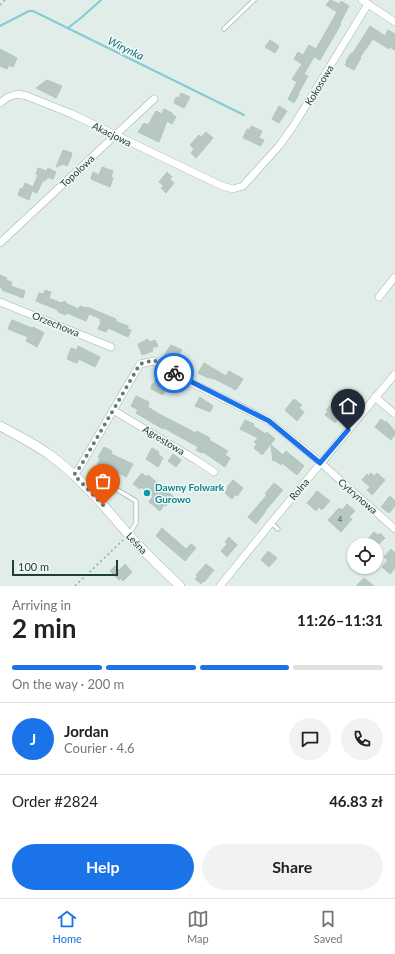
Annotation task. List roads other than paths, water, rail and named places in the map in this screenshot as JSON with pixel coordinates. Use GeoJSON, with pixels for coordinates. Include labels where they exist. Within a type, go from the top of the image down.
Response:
{"type":"FeatureCollection","features":[{"type":"Feature","properties":{"kind":"street"},"geometry":{"type":"LineString","coordinates":[[365,2],[395,22]]}},
{"type":"Feature","properties":{"kind":"street","name":"Kokosowa"},"geometry":{"type":"LineString","coordinates":[[222,186],[233,189],[243,186],[265,163],[294,125],[365,2]]}},
{"type":"Feature","properties":{"kind":"street","name":"Akacjowa"},"geometry":{"type":"LineString","coordinates":[[0,103],[8,97],[18,94],[27,96],[72,114],[222,186]]}},
{"type":"Feature","properties":{"kind":"street","name":"Topolowa"},"geometry":{"type":"LineString","coordinates":[[0,243],[154,98]]}},
{"type":"Feature","properties":{"kind":"street"},"geometry":{"type":"LineString","coordinates":[[379,297],[395,277]]}},
{"type":"Feature","properties":{"kind":"street","name":"Orzechowa"},"geometry":{"type":"LineString","coordinates":[[0,302],[111,347]]}},
{"type":"Feature","properties":{"kind":"street"},"geometry":{"type":"LineString","coordinates":[[74,475],[140,364],[154,360],[186,380],[269,421],[320,463]]}},
{"type":"Feature","properties":{"kind":"street","name":"Rolna"},"geometry":{"type":"LineString","coordinates":[[220,586],[395,374]]}},
{"type":"Feature","properties":{"kind":"street"},"geometry":{"type":"LineString","coordinates":[[375,397],[395,414]]}},
{"type":"Feature","properties":{"kind":"street","name":"Agrestowa"},"geometry":{"type":"LineString","coordinates":[[113,410],[214,472]]}},
{"type":"Feature","properties":{"kind":"street","name":"Leśna"},"geometry":{"type":"LineString","coordinates":[[0,426],[23,438],[50,456],[74,475],[180,586]]}},
{"type":"Feature","properties":{"kind":"street","name":"Cytrynowa"},"geometry":{"type":"LineString","coordinates":[[320,463],[395,529]]}},
{"type":"Feature","properties":{"kind":"lane"},"geometry":{"type":"LineString","coordinates":[[224,29],[254,0]]}},
{"type":"Feature","properties":{"kind":"lane"},"geometry":{"type":"LineString","coordinates":[[96,477],[136,501],[136,523],[132,532],[129,534]]}},
{"type":"Feature","properties":{"kind":"lane"},"geometry":{"type":"LineString","coordinates":[[271,523],[278,529]]}},
{"type":"Feature","properties":{"kind":"waterway"},"geometry":{"type":"LineString","coordinates":[[68,28],[101,0]]}},
{"type":"Feature","properties":{"kind":"waterway","name":"Wirynka"},"geometry":{"type":"LineString","coordinates":[[0,26],[29,11],[33,11],[244,115]]}},
{"type":"Feature","properties":{"kind":"place","name":"Dawny Folwark Gurowo"},"geometry":{"type":"Point","coordinates":[147,493]}}]}
